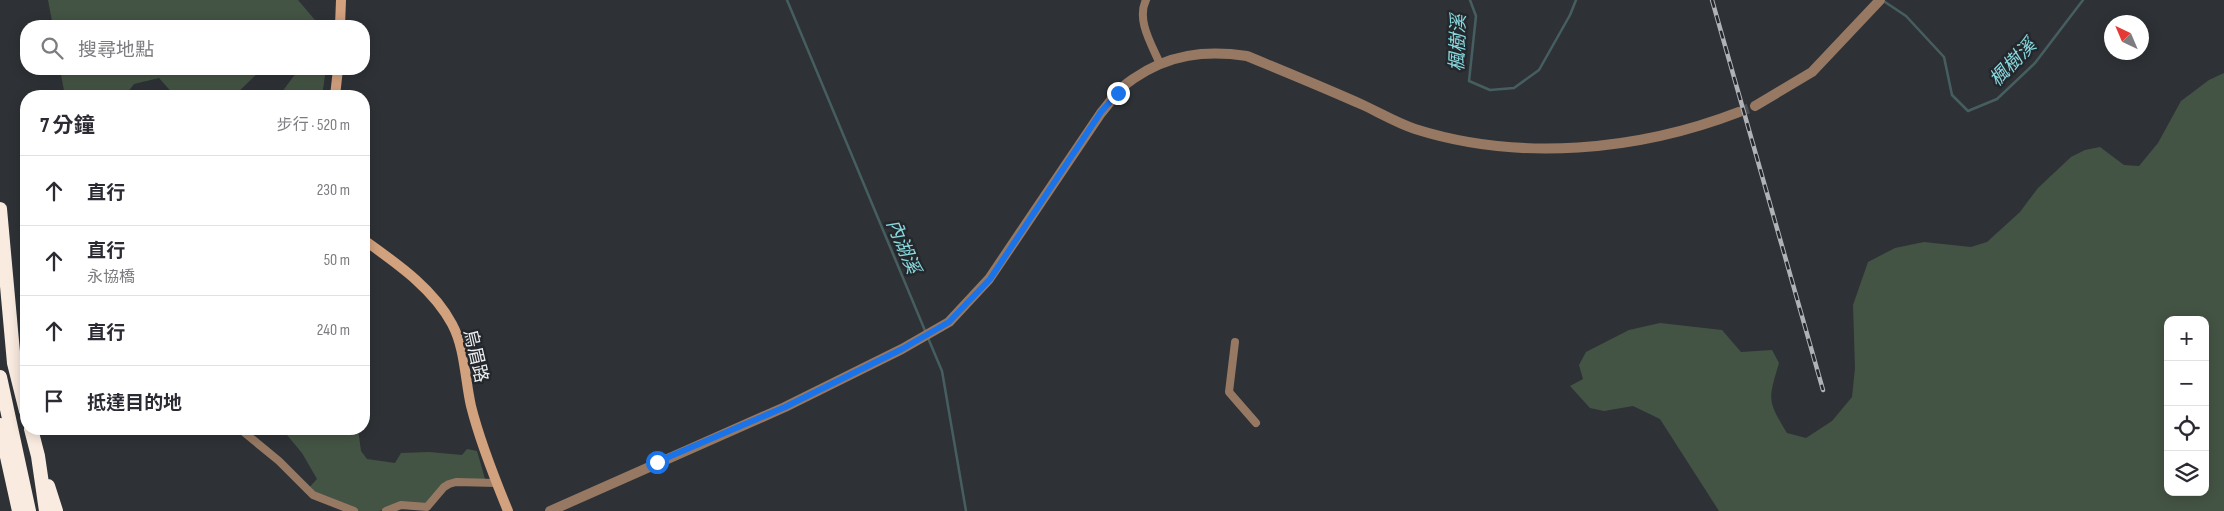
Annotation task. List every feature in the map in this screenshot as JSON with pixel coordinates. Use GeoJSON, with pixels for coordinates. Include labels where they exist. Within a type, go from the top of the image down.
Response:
{"type":"FeatureCollection","features":[{"type":"Feature","properties":{"kind":"highway"},"geometry":{"type":"LineString","coordinates":[[0,210],[14,363],[20,387]]}},
{"type":"Feature","properties":{"kind":"highway"},"geometry":{"type":"LineString","coordinates":[[0,377],[29,511]]}},
{"type":"Feature","properties":{"kind":"highway"},"geometry":{"type":"LineString","coordinates":[[0,424],[19,511]]}},
{"type":"Feature","properties":{"kind":"highway"},"geometry":{"type":"LineString","coordinates":[[33,435],[56,511]]}},
{"type":"Feature","properties":{"kind":"highway"},"geometry":{"type":"LineString","coordinates":[[38,456],[46,511]]}},
{"type":"Feature","properties":{"kind":"main road"},"geometry":{"type":"LineString","coordinates":[[340,20],[341,0]]}},
{"type":"Feature","properties":{"kind":"main road"},"geometry":{"type":"LineString","coordinates":[[336,90],[337,75]]}},
{"type":"Feature","properties":{"kind":"main road","name":"烏眉路"},"geometry":{"type":"LineString","coordinates":[[370,245],[420,283],[439,303],[452,325],[471,406],[496,483],[508,511]]}},
{"type":"Feature","properties":{"kind":"street"},"geometry":{"type":"LineString","coordinates":[[1146,0],[1142,8],[1143,22],[1160,64]]}},
{"type":"Feature","properties":{"kind":"street"},"geometry":{"type":"LineString","coordinates":[[1755,106],[1812,72],[1870,8],[1880,0]]}},
{"type":"Feature","properties":{"kind":"street"},"geometry":{"type":"LineString","coordinates":[[550,511],[785,407],[902,349],[949,322],[990,279],[1101,112],[1132,79],[1180,56],[1202,53],[1227,53],[1247,56],[1414,128],[1482,144],[1514,148],[1607,146],[1692,128],[1739,112]]}},
{"type":"Feature","properties":{"kind":"street"},"geometry":{"type":"LineString","coordinates":[[1235,342],[1229,392],[1256,423]]}},
{"type":"Feature","properties":{"kind":"street"},"geometry":{"type":"LineString","coordinates":[[247,435],[279,461],[313,495],[354,511]]}},
{"type":"Feature","properties":{"kind":"street"},"geometry":{"type":"LineString","coordinates":[[386,511],[401,505],[427,507],[444,487],[456,482],[496,483]]}},
{"type":"Feature","properties":{"kind":"green space"},"geometry":{"type":"Polygon","coordinates":[[[48,0],[298,0],[315,20],[52,20],[48,0]]]}},
{"type":"Feature","properties":{"kind":"green space"},"geometry":{"type":"Polygon","coordinates":[[[2224,73],[2224,511],[1719,511],[1660,419],[1633,406],[1604,411],[1590,408],[1570,386],[1583,379],[1579,365],[1586,352],[1629,330],[1660,323],[1722,330],[1741,352],[1772,350],[1779,363],[1771,393],[1773,406],[1787,433],[1806,438],[1832,421],[1852,397],[1855,368],[1853,305],[1868,262],[1895,248],[1924,242],[1971,247],[1987,242],[2020,212],[2038,188],[2071,157],[2085,150],[2100,147],[2124,165],[2139,166],[2158,143],[2181,101],[2209,80],[2224,73]]]}},
{"type":"Feature","properties":{"kind":"green space"},"geometry":{"type":"Polygon","coordinates":[[[61,75],[256,75],[240,90],[170,90],[159,78],[134,84],[130,90],[64,90],[61,75]]]}},
{"type":"Feature","properties":{"kind":"green space"},"geometry":{"type":"Polygon","coordinates":[[[295,75],[325,75],[323,90],[283,90],[295,75]]]}},
{"type":"Feature","properties":{"kind":"green space"},"geometry":{"type":"Polygon","coordinates":[[[287,435],[359,435],[361,451],[367,459],[395,463],[401,453],[429,452],[462,455],[467,449],[477,451],[485,479],[444,482],[425,506],[405,503],[379,511],[352,511],[307,490],[317,479],[302,453],[287,435]]]}},
{"type":"Feature","properties":{"kind":"waterway","name":"內湖溪"},"geometry":{"type":"LineString","coordinates":[[787,0],[926,333]]}},
{"type":"Feature","properties":{"kind":"waterway","name":"楓樹溪"},"geometry":{"type":"LineString","coordinates":[[1470,0],[1476,16],[1469,81],[1490,90],[1514,88],[1539,70],[1570,15],[1576,0]]}},
{"type":"Feature","properties":{"kind":"waterway","name":"楓樹溪"},"geometry":{"type":"LineString","coordinates":[[1882,0],[1906,16],[1944,57],[1952,95],[1968,111],[1997,99],[2035,63],[2083,0]]}},
{"type":"Feature","properties":{"kind":"waterway","name":"內湖溪"},"geometry":{"type":"LineString","coordinates":[[928,338],[942,371],[966,511]]}},
{"type":"Feature","properties":{"kind":"tunnel"},"geometry":{"type":"LineString","coordinates":[[1739,112],[1755,106]]}},
{"type":"Feature","properties":{"kind":"railway"},"geometry":{"type":"LineString","coordinates":[[1712,0],[1823,390]]}},
{"type":"Feature","properties":{"kind":"route"},"geometry":{"type":"LineString","coordinates":[[657,462],[785,407],[902,349],[949,322],[990,279],[1101,112],[1118,93]]}}]}
